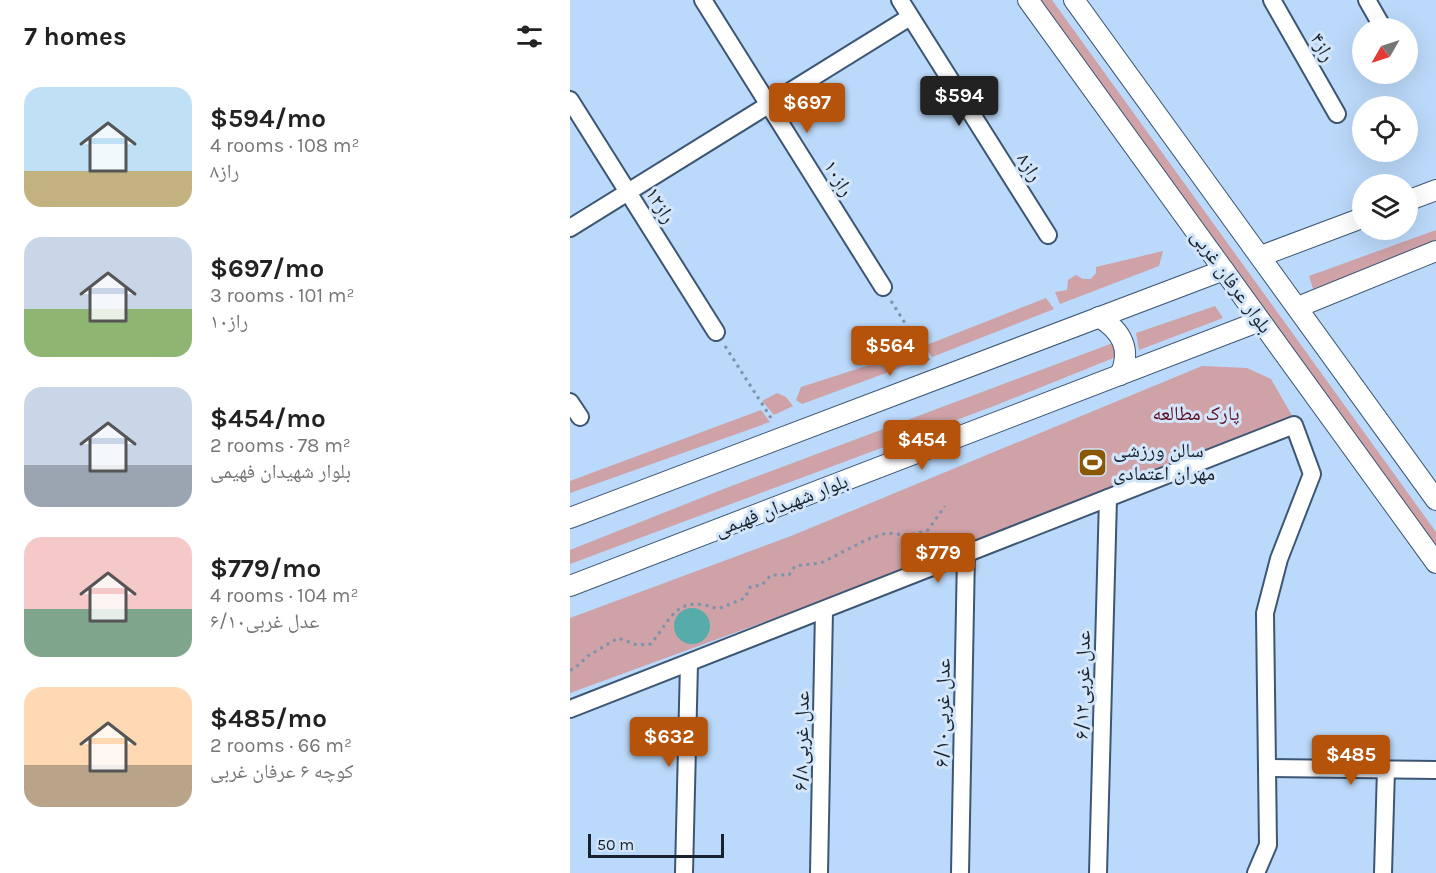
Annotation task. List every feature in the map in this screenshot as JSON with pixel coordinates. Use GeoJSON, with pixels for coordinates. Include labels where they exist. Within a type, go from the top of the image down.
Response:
{"type":"FeatureCollection","features":[{"type":"Feature","properties":{"kind":"street","name":"راز۱۰"},"geometry":{"type":"LineString","coordinates":[[703,0],[883,287]]}},
{"type":"Feature","properties":{"kind":"street","name":"راز۸"},"geometry":{"type":"LineString","coordinates":[[900,0],[1048,235]]}},
{"type":"Feature","properties":{"kind":"street","name":"بلوار عرفان غربی"},"geometry":{"type":"LineString","coordinates":[[1028,0],[1436,563]]}},
{"type":"Feature","properties":{"kind":"street","name":"بلوار عرفان غربی"},"geometry":{"type":"LineString","coordinates":[[1074,0],[1436,500]]}},
{"type":"Feature","properties":{"kind":"street","name":"راز۴"},"geometry":{"type":"LineString","coordinates":[[1272,0],[1337,114]]}},
{"type":"Feature","properties":{"kind":"street"},"geometry":{"type":"LineString","coordinates":[[1366,0],[1377,18]]}},
{"type":"Feature","properties":{"kind":"street"},"geometry":{"type":"LineString","coordinates":[[570,228],[910,17]]}},
{"type":"Feature","properties":{"kind":"street","name":"راز۱۲"},"geometry":{"type":"LineString","coordinates":[[570,100],[716,332]]}},
{"type":"Feature","properties":{"kind":"street"},"geometry":{"type":"LineString","coordinates":[[1418,197],[1436,190]]}},
{"type":"Feature","properties":{"kind":"street"},"geometry":{"type":"LineString","coordinates":[[1261,256],[1352,222]]}},
{"type":"Feature","properties":{"kind":"street"},"geometry":{"type":"LineString","coordinates":[[1298,308],[1436,251]]}},
{"type":"Feature","properties":{"kind":"street"},"geometry":{"type":"LineString","coordinates":[[570,519],[1224,270]]}},
{"type":"Feature","properties":{"kind":"street"},"geometry":{"type":"LineString","coordinates":[[1099,317],[1111,324],[1121,338],[1126,352],[1126,363],[1120,375]]}},
{"type":"Feature","properties":{"kind":"street","name":"بلوار شهیدان فهیمی"},"geometry":{"type":"LineString","coordinates":[[570,586],[1260,321]]}},
{"type":"Feature","properties":{"kind":"street"},"geometry":{"type":"LineString","coordinates":[[570,402],[580,417]]}},
{"type":"Feature","properties":{"kind":"street"},"geometry":{"type":"LineString","coordinates":[[570,710],[1294,425],[1312,474],[1279,559],[1265,613],[1268,845],[1256,873]]}},
{"type":"Feature","properties":{"kind":"street","name":"۶/۱۲عدل غربی"},"geometry":{"type":"LineString","coordinates":[[1098,873],[1108,498]]}},
{"type":"Feature","properties":{"kind":"street","name":"۶/۱۰عدل غربی"},"geometry":{"type":"LineString","coordinates":[[960,873],[966,554]]}},
{"type":"Feature","properties":{"kind":"street","name":"۶/۸عدل غربی"},"geometry":{"type":"LineString","coordinates":[[819,873],[825,610]]}},
{"type":"Feature","properties":{"kind":"street"},"geometry":{"type":"LineString","coordinates":[[684,873],[688,663]]}},
{"type":"Feature","properties":{"kind":"street"},"geometry":{"type":"LineString","coordinates":[[1267,768],[1436,770]]}},
{"type":"Feature","properties":{"kind":"street"},"geometry":{"type":"LineString","coordinates":[[1383,873],[1386,769]]}},
{"type":"Feature","properties":{"kind":"path"},"geometry":{"type":"LineString","coordinates":[[883,287],[939,378]]}},
{"type":"Feature","properties":{"kind":"path"},"geometry":{"type":"LineString","coordinates":[[716,332],[784,437]]}},
{"type":"Feature","properties":{"kind":"path"},"geometry":{"type":"LineString","coordinates":[[570,670],[618,638],[637,645],[651,644],[672,613],[686,604],[708,605],[718,609],[745,598],[750,587],[762,585],[771,575],[789,575],[795,566],[821,563],[866,540],[886,533],[909,535],[928,530],[945,506]]}},
{"type":"Feature","properties":{"kind":"green space"},"geometry":{"type":"Polygon","coordinates":[[[1037,0],[1052,0],[1436,532],[1436,553],[1037,0]]]}},
{"type":"Feature","properties":{"kind":"green space"},"geometry":{"type":"Polygon","coordinates":[[[1436,230],[1436,244],[1313,289],[1309,276],[1408,240],[1418,240],[1418,237],[1436,230]]]}},
{"type":"Feature","properties":{"kind":"green space"},"geometry":{"type":"Polygon","coordinates":[[[1163,251],[1159,266],[1060,304],[1055,292],[1067,290],[1068,280],[1076,275],[1083,279],[1091,279],[1096,273],[1096,267],[1163,251]]]}},
{"type":"Feature","properties":{"kind":"green space"},"geometry":{"type":"Polygon","coordinates":[[[1046,298],[1054,309],[932,357],[924,346],[1046,298]]]}},
{"type":"Feature","properties":{"kind":"green space"},"geometry":{"type":"Polygon","coordinates":[[[1215,306],[1223,318],[1139,350],[1136,333],[1215,306]]]}},
{"type":"Feature","properties":{"kind":"green space"},"geometry":{"type":"Polygon","coordinates":[[[1113,343],[1121,355],[994,406],[570,564],[570,550],[726,488],[1113,343]]]}},
{"type":"Feature","properties":{"kind":"green space"},"geometry":{"type":"Polygon","coordinates":[[[910,352],[913,363],[802,404],[796,400],[801,387],[910,352]]]}},
{"type":"Feature","properties":{"kind":"green space","name":"پارک مطالعه"},"geometry":{"type":"Polygon","coordinates":[[[1202,366],[1247,368],[1271,379],[1294,419],[936,559],[570,693],[570,618],[791,536],[1202,366]]]}},
{"type":"Feature","properties":{"kind":"green space"},"geometry":{"type":"Polygon","coordinates":[[[777,393],[786,397],[793,406],[774,415],[762,401],[777,393]]]}},
{"type":"Feature","properties":{"kind":"green space"},"geometry":{"type":"Polygon","coordinates":[[[761,410],[770,422],[570,493],[570,481],[761,410]]]}},
{"type":"Feature","properties":{"kind":"shaded area"},"geometry":{"type":"Polygon","coordinates":[[[692,608],[704,614],[710,626],[704,638],[692,644],[680,638],[674,626],[680,614],[692,608]]]}},
{"type":"Feature","properties":{"kind":"place","name":"سالن ورزشی مهران اعتمادی"},"geometry":{"type":"Point","coordinates":[1092,462]}}]}
